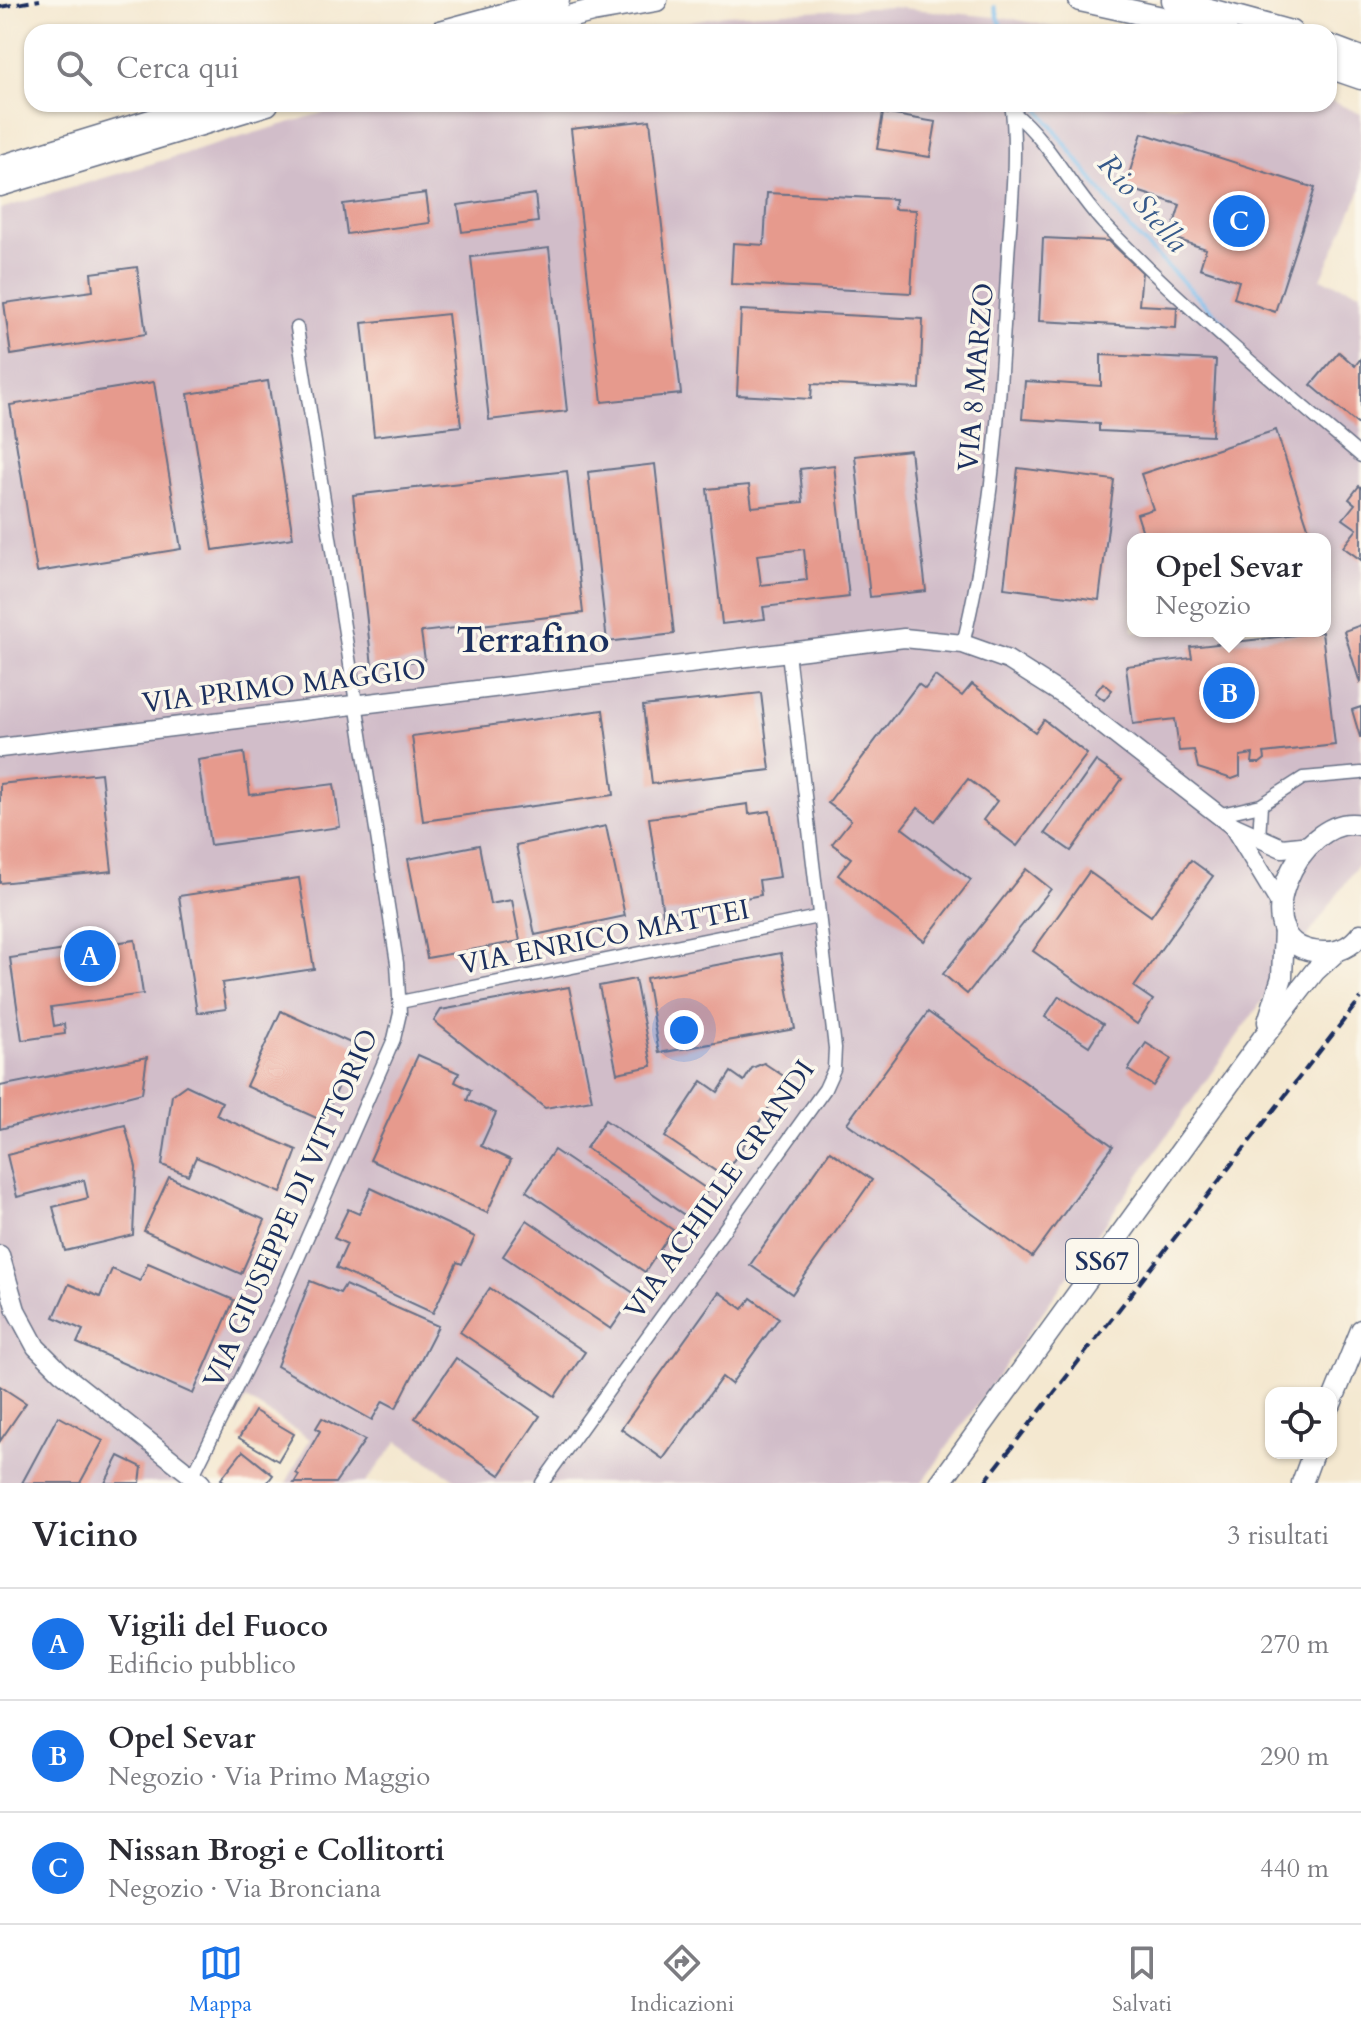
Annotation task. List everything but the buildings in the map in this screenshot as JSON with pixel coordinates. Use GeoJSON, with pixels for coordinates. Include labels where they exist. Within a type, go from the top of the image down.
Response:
{"type":"FeatureCollection","features":[{"type":"Feature","properties":{"kind":"highway"},"geometry":{"type":"LineString","coordinates":[[470,24],[558,0]]}},
{"type":"Feature","properties":{"kind":"highway"},"geometry":{"type":"LineString","coordinates":[[546,24],[656,0]]}},
{"type":"Feature","properties":{"kind":"highway"},"geometry":{"type":"LineString","coordinates":[[1080,0],[1190,24]]}},
{"type":"Feature","properties":{"kind":"highway"},"geometry":{"type":"LineString","coordinates":[[1173,0],[1262,24]]}},
{"type":"Feature","properties":{"kind":"highway"},"geometry":{"type":"LineString","coordinates":[[1337,49],[1361,58]]}},
{"type":"Feature","properties":{"kind":"highway"},"geometry":{"type":"LineString","coordinates":[[1337,70],[1361,78]]}},
{"type":"Feature","properties":{"kind":"highway"},"geometry":{"type":"LineString","coordinates":[[0,167],[180,112]]}},
{"type":"Feature","properties":{"kind":"highway"},"geometry":{"type":"LineString","coordinates":[[0,185],[241,112]]}},
{"type":"Feature","properties":{"kind":"main road","name":"VIA PRIMO MAGGIO"},"geometry":{"type":"LineString","coordinates":[[0,748],[904,638],[963,644],[999,655],[1042,680],[1233,826],[1282,848],[1311,845]]}},
{"type":"Feature","properties":{"kind":"main road"},"geometry":{"type":"LineString","coordinates":[[1278,900],[1311,845],[1331,828],[1361,825]]}},
{"type":"Feature","properties":{"kind":"main road","name":"VIA PRIMO MAGGIO"},"geometry":{"type":"LineString","coordinates":[[1233,826],[1278,900]]}},
{"type":"Feature","properties":{"kind":"main road","name":"SS67"},"geometry":{"type":"LineString","coordinates":[[1262,1039],[1282,977],[1284,929],[1278,900]]}},
{"type":"Feature","properties":{"kind":"main road"},"geometry":{"type":"LineString","coordinates":[[1284,929],[1307,949],[1337,951]]}},
{"type":"Feature","properties":{"kind":"main road","name":"SS67"},"geometry":{"type":"LineString","coordinates":[[940,1483],[1262,1039],[1315,971],[1361,934]]}},
{"type":"Feature","properties":{"kind":"main road"},"geometry":{"type":"LineString","coordinates":[[1,1264],[8,1310],[44,1356],[194,1481]]}},
{"type":"Feature","properties":{"kind":"main road"},"geometry":{"type":"LineString","coordinates":[[1337,1389],[1361,1330]]}},
{"type":"Feature","properties":{"kind":"main road"},"geometry":{"type":"LineString","coordinates":[[1302,1483],[1311,1459]]}},
{"type":"Feature","properties":{"kind":"street","name":"VIA 8 MARZO"},"geometry":{"type":"LineString","coordinates":[[963,644],[980,568],[1000,402],[1012,112]]}},
{"type":"Feature","properties":{"kind":"street"},"geometry":{"type":"LineString","coordinates":[[1016,112],[1081,198],[1122,242],[1361,456]]}},
{"type":"Feature","properties":{"kind":"street","name":"VIA GIUSEPPE DI VITTORIO"},"geometry":{"type":"LineString","coordinates":[[194,1481],[345,1158],[394,1039],[400,1002],[397,963],[297,328]]}},
{"type":"Feature","properties":{"kind":"street","name":"VIA ACHILLE GRANDI"},"geometry":{"type":"LineString","coordinates":[[542,1483],[830,1080],[835,1048],[788,653]]}},
{"type":"Feature","properties":{"kind":"street"},"geometry":{"type":"LineString","coordinates":[[1217,815],[1261,805],[1303,778],[1361,773]]}},
{"type":"Feature","properties":{"kind":"street"},"geometry":{"type":"LineString","coordinates":[[1259,839],[1261,805]]}},
{"type":"Feature","properties":{"kind":"street","name":"VIA ENRICO MATTEI"},"geometry":{"type":"LineString","coordinates":[[400,1002],[818,917]]}},
{"type":"Feature","properties":{"kind":"shaded area"},"geometry":{"type":"Polygon","coordinates":[[[892,7],[1036,24],[677,24],[725,15],[892,7]]]}},
{"type":"Feature","properties":{"kind":"shaded area"},"geometry":{"type":"Polygon","coordinates":[[[1337,104],[1361,114],[1361,190],[1321,279],[1361,292],[1361,861],[922,1483],[460,1483],[398,1441],[365,1483],[286,1483],[310,1439],[246,1399],[204,1483],[0,1483],[0,209],[325,112],[1337,112],[1337,104]]]}},
{"type":"Feature","properties":{"kind":"waterway","name":"Rio Stella"},"geometry":{"type":"LineString","coordinates":[[995,7],[1000,24]]}},
{"type":"Feature","properties":{"kind":"waterway","name":"Rio Stella"},"geometry":{"type":"LineString","coordinates":[[1041,112],[1130,229],[1226,325]]}},
{"type":"Feature","properties":{"kind":"railway"},"geometry":{"type":"LineString","coordinates":[[0,7],[40,0]]}},
{"type":"Feature","properties":{"kind":"railway"},"geometry":{"type":"LineString","coordinates":[[984,1483],[1361,998]]}},
{"type":"Feature","properties":{"kind":"place","name":"Nissan Brogi e Collitorti"},"geometry":{"type":"Point","coordinates":[1239,221]}},
{"type":"Feature","properties":{"kind":"place","name":"Opel Sevar"},"geometry":{"type":"Point","coordinates":[1229,693]}},
{"type":"Feature","properties":{"kind":"place","name":"Vigili del Fuoco"},"geometry":{"type":"Point","coordinates":[90,956]}},
{"type":"Feature","properties":{"kind":"district","name":"Terrafino"},"geometry":{"type":"Point","coordinates":[533,639]}}]}
